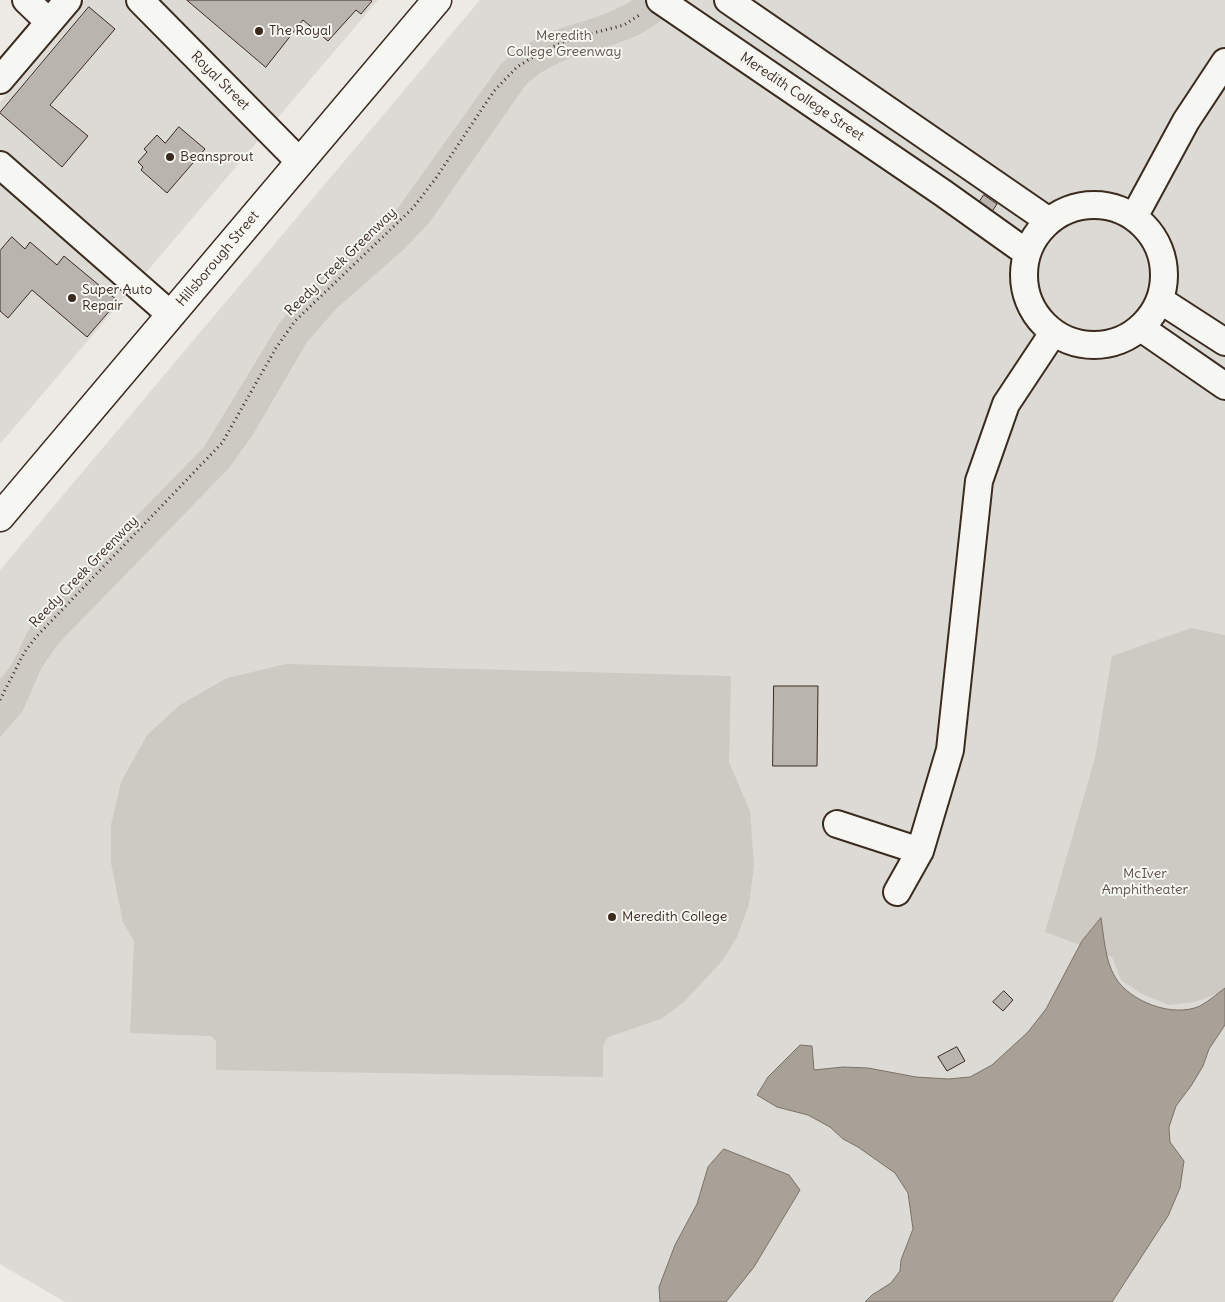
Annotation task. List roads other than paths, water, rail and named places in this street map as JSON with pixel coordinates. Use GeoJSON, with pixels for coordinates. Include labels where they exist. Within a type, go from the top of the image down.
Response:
{"type":"FeatureCollection","features":[{"type":"Feature","properties":{"kind":"main road","name":"Hillsborough Street"},"geometry":{"type":"LineString","coordinates":[[0,517],[437,0]]}},
{"type":"Feature","properties":{"kind":"street"},"geometry":{"type":"LineString","coordinates":[[26,0],[49,22]]}},
{"type":"Feature","properties":{"kind":"street"},"geometry":{"type":"LineString","coordinates":[[0,80],[68,0]]}},
{"type":"Feature","properties":{"kind":"street","name":"Royal Street"},"geometry":{"type":"LineString","coordinates":[[140,0],[300,162]]}},
{"type":"Feature","properties":{"kind":"street"},"geometry":{"type":"LineString","coordinates":[[728,0],[1049,221]]}},
{"type":"Feature","properties":{"kind":"street","name":"Meredith College Street"},"geometry":{"type":"LineString","coordinates":[[653,4],[943,193],[1027,253]]}},
{"type":"Feature","properties":{"kind":"street"},"geometry":{"type":"LineString","coordinates":[[1134,217],[1186,120],[1225,62]]}},
{"type":"Feature","properties":{"kind":"street"},"geometry":{"type":"LineString","coordinates":[[943,193],[964,162]]}},
{"type":"Feature","properties":{"kind":"street"},"geometry":{"type":"LineString","coordinates":[[0,165],[171,315]]}},
{"type":"Feature","properties":{"kind":"street"},"geometry":{"type":"LineString","coordinates":[[1091,205],[1113,208],[1134,217],[1150,233],[1161,254],[1164,277],[1160,300],[1152,315],[1141,328],[1121,340],[1098,346],[1074,343],[1053,333],[1037,317],[1027,298],[1024,276],[1027,253],[1036,236],[1049,221],[1069,210],[1091,205]]}},
{"type":"Feature","properties":{"kind":"street"},"geometry":{"type":"LineString","coordinates":[[1160,300],[1225,342]]}},
{"type":"Feature","properties":{"kind":"street"},"geometry":{"type":"LineString","coordinates":[[1141,328],[1225,386]]}},
{"type":"Feature","properties":{"kind":"street"},"geometry":{"type":"LineString","coordinates":[[897,892],[920,851],[950,750],[979,481],[1006,404],[1053,333]]}},
{"type":"Feature","properties":{"kind":"street"},"geometry":{"type":"LineString","coordinates":[[837,824],[920,851]]}},
{"type":"Feature","properties":{"kind":"place","name":"The Royal"},"geometry":{"type":"Point","coordinates":[259,31]}},
{"type":"Feature","properties":{"kind":"place","name":"Beansprout"},"geometry":{"type":"Point","coordinates":[170,157]}},
{"type":"Feature","properties":{"kind":"place","name":"Super Auto Repair"},"geometry":{"type":"Point","coordinates":[72,298]}},
{"type":"Feature","properties":{"kind":"place","name":"Meredith College"},"geometry":{"type":"Point","coordinates":[612,917]}},
{"type":"Feature","properties":{"kind":"park label","name":"Meredith College Greenway"},"geometry":{"type":"Point","coordinates":[564,44]}},
{"type":"Feature","properties":{"kind":"park label","name":"McIver Amphitheater"},"geometry":{"type":"Point","coordinates":[1145,882]}}]}
